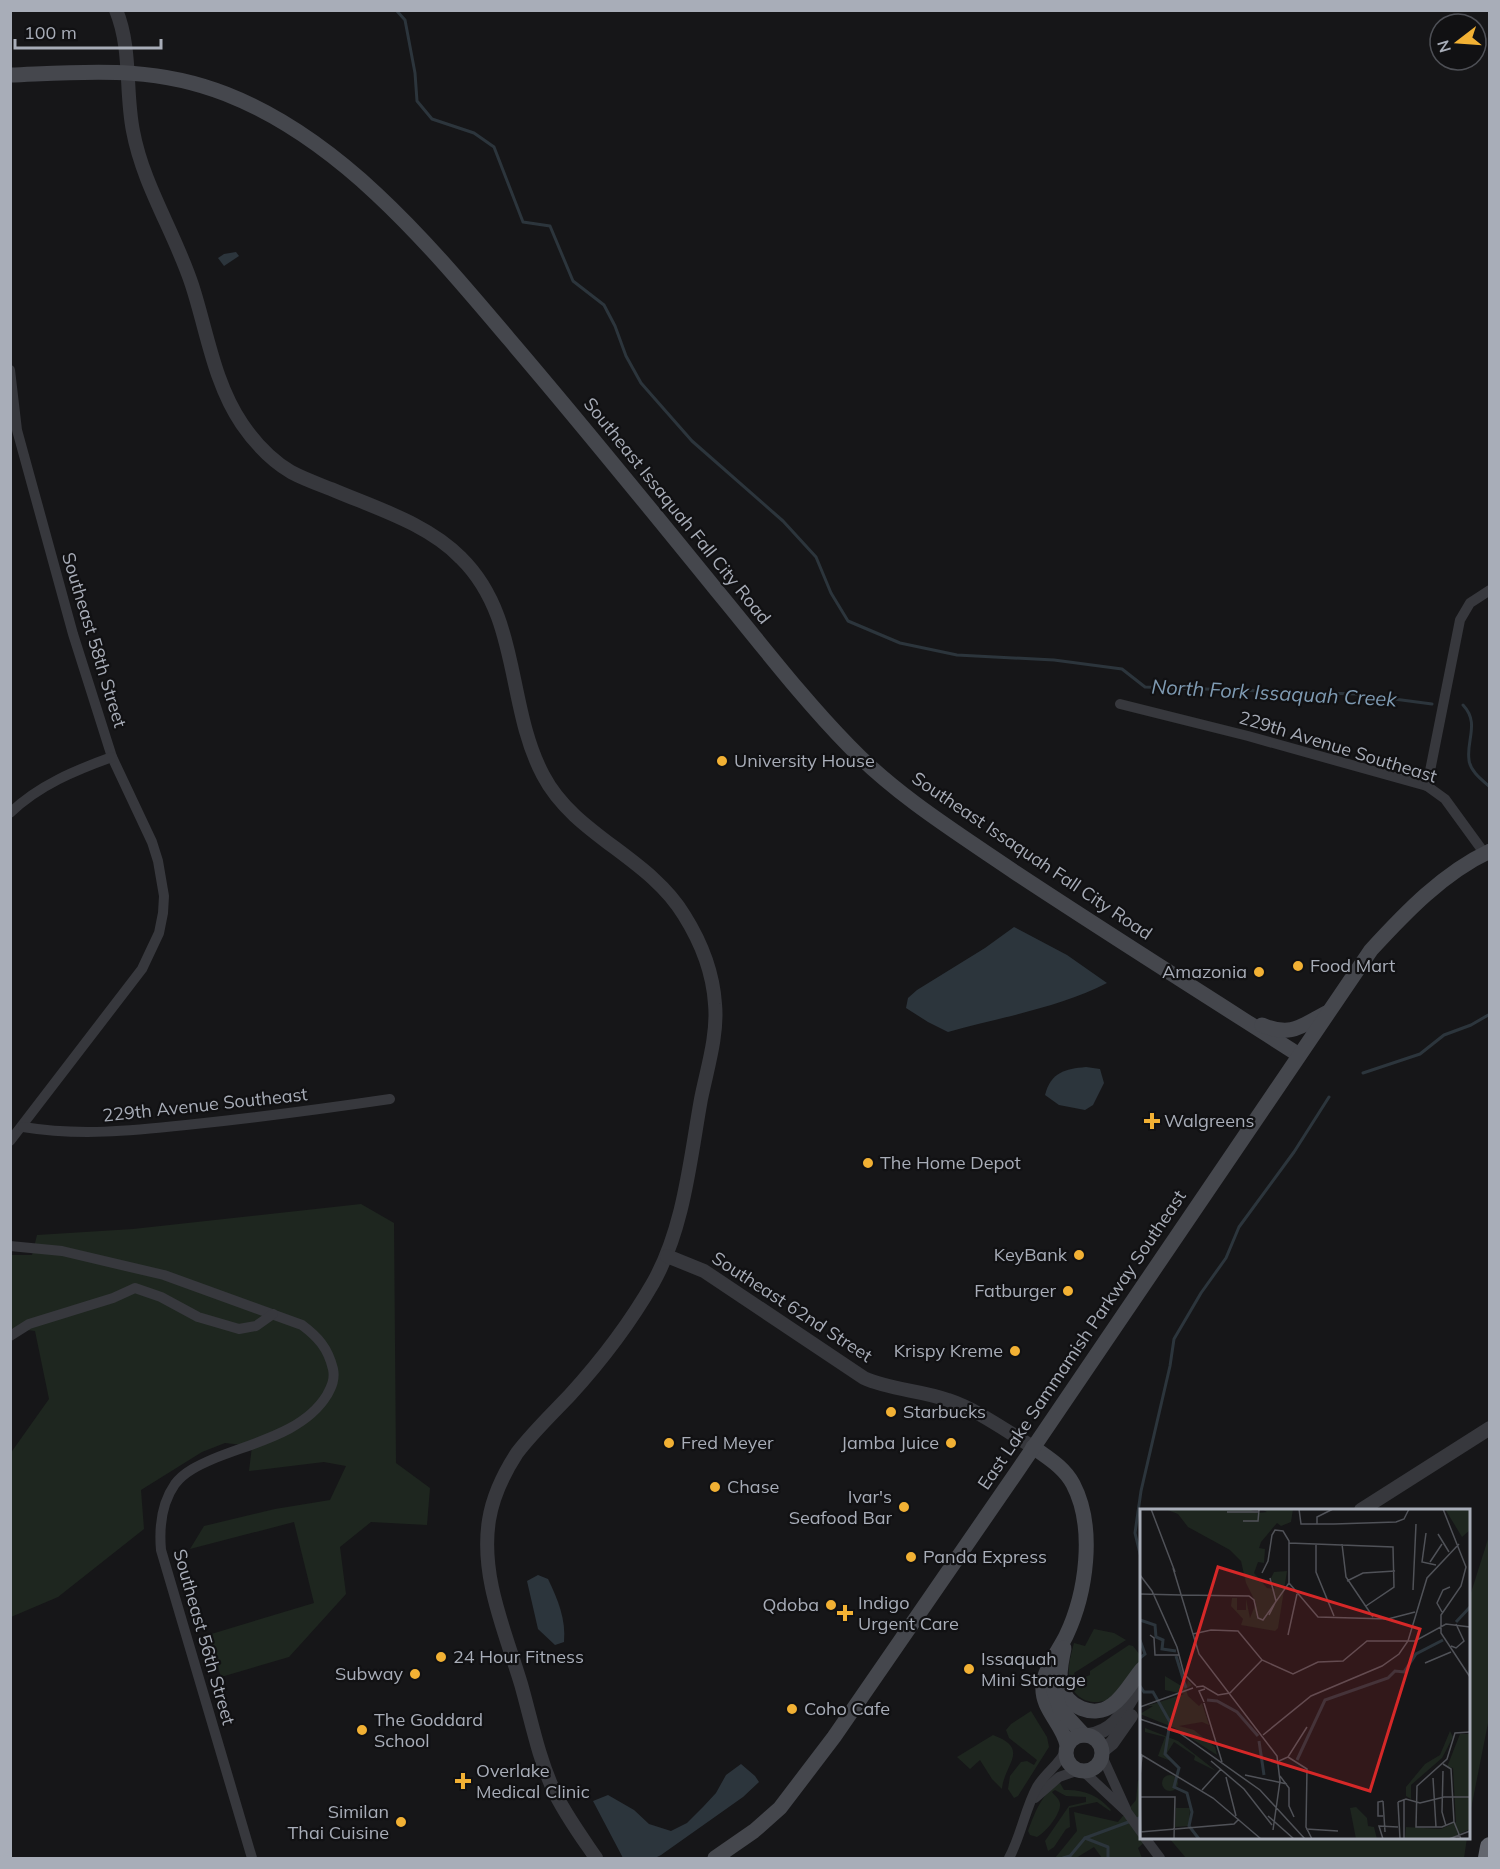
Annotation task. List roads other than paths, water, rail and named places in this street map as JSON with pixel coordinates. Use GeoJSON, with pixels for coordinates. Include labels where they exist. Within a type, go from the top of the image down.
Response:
{"type":"FeatureCollection","features":[{"type":"Feature","properties":{"kind":"highway"},"geometry":{"type":"LineString","coordinates":[[1488,1858],[1490,1847]]}},
{"type":"Feature","properties":{"kind":"main road","name":"Southeast Issaquah Fall City Road"},"geometry":{"type":"LineString","coordinates":[[10,75],[128,71],[157,74],[226,93],[262,110],[302,135],[378,194],[412,227],[458,278],[555,392],[784,674],[850,748],[903,793],[946,825],[1025,879],[1299,1055]]}},
{"type":"Feature","properties":{"kind":"main road","name":"East Lake Sammamish Parkway Southeast"},"geometry":{"type":"LineString","coordinates":[[715,1858],[754,1831],[780,1808],[802,1780],[958,1558],[1371,950],[1396,923],[1439,885],[1487,852]]}},
{"type":"Feature","properties":{"kind":"main road"},"geometry":{"type":"LineString","coordinates":[[1240,1017],[1286,1032],[1328,1012]]}},
{"type":"Feature","properties":{"kind":"main road","name":"Southeast 62nd Street"},"geometry":{"type":"LineString","coordinates":[[1033,1447],[1055,1462],[1073,1485],[1083,1516],[1086,1542],[1079,1601],[1066,1636],[1044,1680],[1044,1699],[1066,1737],[1066,1747]]}},
{"type":"Feature","properties":{"kind":"main road"},"geometry":{"type":"LineString","coordinates":[[1066,1636],[1059,1676],[1061,1688],[1067,1698],[1080,1708],[1099,1711],[1107,1709],[1115,1704],[1140,1673]]}},
{"type":"Feature","properties":{"kind":"main road"},"geometry":{"type":"LineString","coordinates":[[1049,1666],[1052,1688],[1060,1709],[1087,1735],[1098,1741],[1102,1754],[1093,1769],[1081,1771],[1068,1763],[1066,1747],[1074,1737],[1087,1735]]}},
{"type":"Feature","properties":{"kind":"street"},"geometry":{"type":"LineString","coordinates":[[117,10],[124,35],[130,120],[138,152],[191,282],[219,377],[236,415],[258,445],[295,475],[419,527],[441,540],[472,568],[501,620],[527,733],[534,756],[546,781],[573,814],[655,880],[675,902],[686,918],[706,959],[713,990],[715,1025],[678,1220],[667,1256],[644,1297],[599,1361],[517,1453],[498,1487],[489,1520],[488,1560],[493,1594],[546,1772],[558,1798],[596,1858]]}},
{"type":"Feature","properties":{"kind":"street","name":"Southeast 58th Street"},"geometry":{"type":"LineString","coordinates":[[10,370],[14,434],[112,757],[152,842],[161,877],[163,913],[159,933],[142,969],[10,1141]]}},
{"type":"Feature","properties":{"kind":"street"},"geometry":{"type":"LineString","coordinates":[[1427,786],[1458,625],[1465,608],[1479,595],[1490,590]]}},
{"type":"Feature","properties":{"kind":"street","name":"229th Avenue Southeast"},"geometry":{"type":"LineString","coordinates":[[1120,704],[1248,736],[1427,786],[1445,799],[1487,852]]}},
{"type":"Feature","properties":{"kind":"street"},"geometry":{"type":"LineString","coordinates":[[10,813],[63,776],[112,757]]}},
{"type":"Feature","properties":{"kind":"street","name":"229th Avenue Southeast"},"geometry":{"type":"LineString","coordinates":[[23,1127],[59,1132],[115,1132],[280,1115],[390,1099]]}},
{"type":"Feature","properties":{"kind":"street","name":"Southeast 56th Street"},"geometry":{"type":"LineString","coordinates":[[10,1246],[62,1251],[164,1275],[273,1314],[302,1325],[320,1340],[331,1363],[334,1373],[333,1385],[318,1407],[296,1424],[273,1436],[201,1464],[182,1477],[167,1497],[160,1526],[161,1550],[252,1858]]}},
{"type":"Feature","properties":{"kind":"street","name":"Southeast 62nd Street"},"geometry":{"type":"LineString","coordinates":[[667,1256],[704,1271],[864,1378],[886,1386],[948,1400],[970,1409],[1033,1447]]}},
{"type":"Feature","properties":{"kind":"street"},"geometry":{"type":"LineString","coordinates":[[10,1336],[28,1324],[113,1298],[135,1288],[162,1297],[198,1317],[239,1329],[255,1326],[273,1314]]}},
{"type":"Feature","properties":{"kind":"street"},"geometry":{"type":"LineString","coordinates":[[1363,1509],[1490,1428]]}},
{"type":"Feature","properties":{"kind":"street"},"geometry":{"type":"LineString","coordinates":[[1087,1735],[1107,1730],[1117,1721],[1140,1685]]}},
{"type":"Feature","properties":{"kind":"street"},"geometry":{"type":"LineString","coordinates":[[1140,1696],[1131,1715],[1102,1754],[1115,1794],[1140,1830]]}},
{"type":"Feature","properties":{"kind":"street"},"geometry":{"type":"LineString","coordinates":[[1009,1858],[1020,1836],[1030,1802],[1039,1784],[1061,1760],[1066,1747]]}},
{"type":"Feature","properties":{"kind":"street"},"geometry":{"type":"LineString","coordinates":[[1030,1802],[1059,1776],[1081,1771],[1115,1794]]}},
{"type":"Feature","properties":{"kind":"street"},"geometry":{"type":"LineString","coordinates":[[1146,1839],[1160,1858]]}},
{"type":"Feature","properties":{"kind":"waterway","name":"North Fork Issaquah Creek"},"geometry":{"type":"LineString","coordinates":[[396,10],[405,20],[415,73],[417,101],[432,119],[474,133],[494,147],[523,222],[550,226],[573,281],[604,305],[626,356],[641,383],[692,441],[783,521],[816,557],[831,593],[848,621],[900,643],[957,655],[1054,660],[1122,669],[1145,687],[1356,694],[1432,704]]}},
{"type":"Feature","properties":{"kind":"waterway","name":"North Fork Issaquah Creek"},"geometry":{"type":"LineString","coordinates":[[1463,705],[1471,718],[1472,725],[1470,764],[1477,775],[1490,787]]}},
{"type":"Feature","properties":{"kind":"waterway","name":"North Fork Issaquah Creek"},"geometry":{"type":"LineString","coordinates":[[1363,1073],[1420,1054],[1444,1035],[1471,1025],[1490,1014]]}},
{"type":"Feature","properties":{"kind":"waterway","name":"North Fork Issaquah Creek"},"geometry":{"type":"LineString","coordinates":[[1140,1554],[1135,1533],[1141,1491],[1170,1366],[1174,1339],[1201,1293],[1226,1258],[1239,1227],[1294,1152],[1329,1097]]}},
{"type":"Feature","properties":{"kind":"waterway","name":"North Fork Issaquah Creek"},"geometry":{"type":"LineString","coordinates":[[1063,1858],[1070,1856],[1085,1838],[1140,1818]]}},
{"type":"Feature","properties":{"kind":"waterway"},"geometry":{"type":"LineString","coordinates":[[1085,1838],[1108,1847],[1108,1858]]}},
{"type":"Feature","properties":{"kind":"place","name":"University House"},"geometry":{"type":"Point","coordinates":[722,761]}},
{"type":"Feature","properties":{"kind":"place","name":"Food Mart"},"geometry":{"type":"Point","coordinates":[1298,966]}},
{"type":"Feature","properties":{"kind":"place","name":"Amazonia"},"geometry":{"type":"Point","coordinates":[1259,972]}},
{"type":"Feature","properties":{"kind":"place","name":"Walgreens"},"geometry":{"type":"Point","coordinates":[1152,1121]}},
{"type":"Feature","properties":{"kind":"place","name":"The Home Depot"},"geometry":{"type":"Point","coordinates":[868,1163]}},
{"type":"Feature","properties":{"kind":"place","name":"KeyBank"},"geometry":{"type":"Point","coordinates":[1079,1255]}},
{"type":"Feature","properties":{"kind":"place","name":"Fatburger"},"geometry":{"type":"Point","coordinates":[1068,1291]}},
{"type":"Feature","properties":{"kind":"place","name":"Krispy Kreme"},"geometry":{"type":"Point","coordinates":[1015,1351]}},
{"type":"Feature","properties":{"kind":"place","name":"Starbucks"},"geometry":{"type":"Point","coordinates":[891,1412]}},
{"type":"Feature","properties":{"kind":"place","name":"Fred Meyer"},"geometry":{"type":"Point","coordinates":[669,1443]}},
{"type":"Feature","properties":{"kind":"place","name":"Jamba Juice"},"geometry":{"type":"Point","coordinates":[951,1443]}},
{"type":"Feature","properties":{"kind":"place","name":"Chase"},"geometry":{"type":"Point","coordinates":[715,1487]}},
{"type":"Feature","properties":{"kind":"place","name":"Ivar's Seafood Bar"},"geometry":{"type":"Point","coordinates":[904,1507]}},
{"type":"Feature","properties":{"kind":"place","name":"Panda Express"},"geometry":{"type":"Point","coordinates":[911,1557]}},
{"type":"Feature","properties":{"kind":"place","name":"Qdoba"},"geometry":{"type":"Point","coordinates":[831,1605]}},
{"type":"Feature","properties":{"kind":"place","name":"Indigo Urgent Care"},"geometry":{"type":"Point","coordinates":[845,1613]}},
{"type":"Feature","properties":{"kind":"place","name":"24 Hour Fitness"},"geometry":{"type":"Point","coordinates":[441,1657]}},
{"type":"Feature","properties":{"kind":"place","name":"Issaquah Mini Storage"},"geometry":{"type":"Point","coordinates":[969,1669]}},
{"type":"Feature","properties":{"kind":"place","name":"Subway"},"geometry":{"type":"Point","coordinates":[415,1674]}},
{"type":"Feature","properties":{"kind":"place","name":"Coho Cafe"},"geometry":{"type":"Point","coordinates":[792,1709]}},
{"type":"Feature","properties":{"kind":"place","name":"The Goddard School"},"geometry":{"type":"Point","coordinates":[362,1730]}},
{"type":"Feature","properties":{"kind":"place","name":"Overlake Medical Clinic"},"geometry":{"type":"Point","coordinates":[463,1781]}},
{"type":"Feature","properties":{"kind":"place","name":"Similan Thai Cuisine"},"geometry":{"type":"Point","coordinates":[401,1822]}}]}
